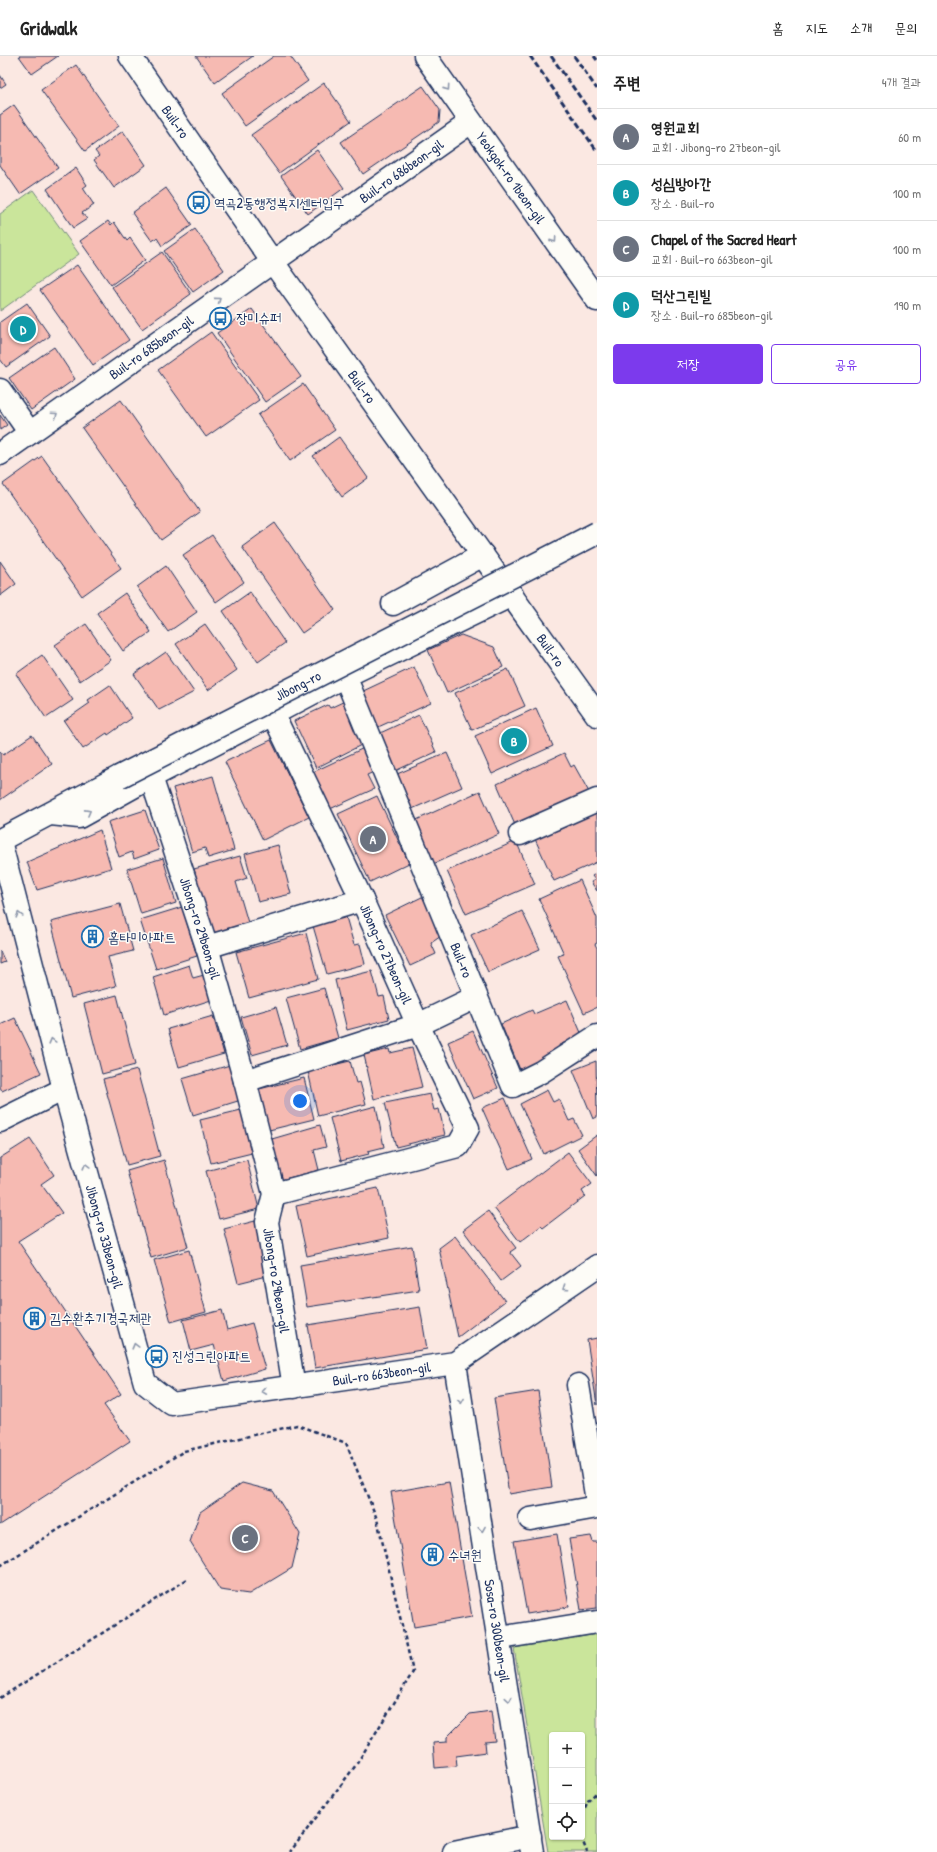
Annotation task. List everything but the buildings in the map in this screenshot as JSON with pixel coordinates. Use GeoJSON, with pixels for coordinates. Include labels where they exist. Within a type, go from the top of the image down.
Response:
{"type":"FeatureCollection","features":[{"type":"Feature","properties":{"kind":"street","name":"Buil-ro"},"geometry":{"type":"LineString","coordinates":[[130,56],[272,261],[597,715]]}},
{"type":"Feature","properties":{"kind":"street","name":"Yeokgok-ro 1beon-gil"},"geometry":{"type":"LineString","coordinates":[[425,56],[597,300]]}},
{"type":"Feature","properties":{"kind":"street","name":"Buil-ro 686beon-gil"},"geometry":{"type":"LineString","coordinates":[[272,261],[471,122]]}},
{"type":"Feature","properties":{"kind":"street","name":"Buil-ro 685beon-gil"},"geometry":{"type":"LineString","coordinates":[[0,454],[272,261]]}},
{"type":"Feature","properties":{"kind":"street"},"geometry":{"type":"LineString","coordinates":[[0,390],[30,433]]}},
{"type":"Feature","properties":{"kind":"street","name":"Jibong-ro"},"geometry":{"type":"LineString","coordinates":[[0,841],[119,777],[597,533]]}},
{"type":"Feature","properties":{"kind":"street"},"geometry":{"type":"LineString","coordinates":[[393,604],[483,555]]}},
{"type":"Feature","properties":{"kind":"street"},"geometry":{"type":"LineString","coordinates":[[51,814],[79,817],[151,777],[345,676],[512,595]]}},
{"type":"Feature","properties":{"kind":"street","name":"Buil-ro"},"geometry":{"type":"LineString","coordinates":[[345,676],[513,1086],[541,1072],[597,1036]]}},
{"type":"Feature","properties":{"kind":"street","name":"Jibong-ro 27beon-gil"},"geometry":{"type":"LineString","coordinates":[[273,714],[362,900],[418,1025],[468,1128],[458,1146],[274,1194]]}},
{"type":"Feature","properties":{"kind":"street","name":"Jibong-ro 29beon-gil"},"geometry":{"type":"LineString","coordinates":[[151,777],[207,947],[245,1081],[274,1194],[267,1222],[294,1387]]}},
{"type":"Feature","properties":{"kind":"street"},"geometry":{"type":"LineString","coordinates":[[520,834],[597,800]]}},
{"type":"Feature","properties":{"kind":"street","name":"Jibong-ro 33beon-gil"},"geometry":{"type":"LineString","coordinates":[[0,841],[64,1088],[145,1383]]}},
{"type":"Feature","properties":{"kind":"street"},"geometry":{"type":"LineString","coordinates":[[207,947],[362,900]]}},
{"type":"Feature","properties":{"kind":"street"},"geometry":{"type":"LineString","coordinates":[[245,1081],[418,1025],[476,997]]}},
{"type":"Feature","properties":{"kind":"street"},"geometry":{"type":"LineString","coordinates":[[0,1121],[64,1088]]}},
{"type":"Feature","properties":{"kind":"street","name":"Buil-ro 663beon-gil"},"geometry":{"type":"LineString","coordinates":[[145,1383],[172,1404],[455,1363],[597,1266]]}},
{"type":"Feature","properties":{"kind":"street","name":"Sosa-ro 300beon-gil"},"geometry":{"type":"LineString","coordinates":[[455,1363],[500,1638],[531,1844]]}},
{"type":"Feature","properties":{"kind":"street"},"geometry":{"type":"LineString","coordinates":[[578,1385],[597,1501]]}},
{"type":"Feature","properties":{"kind":"street"},"geometry":{"type":"LineString","coordinates":[[530,1519],[597,1507]]}},
{"type":"Feature","properties":{"kind":"street"},"geometry":{"type":"LineString","coordinates":[[500,1638],[597,1622]]}},
{"type":"Feature","properties":{"kind":"street"},"geometry":{"type":"LineString","coordinates":[[454,1852],[531,1844]]}},
{"type":"Feature","properties":{"kind":"path"},"geometry":{"type":"LineString","coordinates":[[0,1566],[184,1451],[297,1426],[346,1443],[377,1519],[413,1672],[356,1765],[290,1852]]}},
{"type":"Feature","properties":{"kind":"path"},"geometry":{"type":"LineString","coordinates":[[0,1698],[189,1578]]}},
{"type":"Feature","properties":{"kind":"path"},"geometry":{"type":"LineString","coordinates":[[585,1808],[588,1801],[597,1792]]}},
{"type":"Feature","properties":{"kind":"path"},"geometry":{"type":"LineString","coordinates":[[582,1840],[588,1852]]}},
{"type":"Feature","properties":{"kind":"green space"},"geometry":{"type":"Polygon","coordinates":[[[33,190],[79,254],[0,311],[0,214],[33,190]]]}},
{"type":"Feature","properties":{"kind":"green space"},"geometry":{"type":"Polygon","coordinates":[[[597,1634],[597,1852],[548,1852],[514,1648],[597,1634]]]}},
{"type":"Feature","properties":{"kind":"railway"},"geometry":{"type":"LineString","coordinates":[[530,56],[597,151]]}},
{"type":"Feature","properties":{"kind":"railway"},"geometry":{"type":"LineString","coordinates":[[551,56],[597,121]]}},
{"type":"Feature","properties":{"kind":"railway"},"geometry":{"type":"LineString","coordinates":[[574,56],[597,89]]}},
{"type":"Feature","properties":{"kind":"railway"},"geometry":{"type":"LineString","coordinates":[[594,56],[597,60]]}},
{"type":"Feature","properties":{"kind":"place","name":"역곡2동행정복지센터입구"},"geometry":{"type":"Point","coordinates":[198,203]}},
{"type":"Feature","properties":{"kind":"place","name":"장미슈퍼"},"geometry":{"type":"Point","coordinates":[220,318]}},
{"type":"Feature","properties":{"kind":"place","name":"덕산그린빌"},"geometry":{"type":"Point","coordinates":[23,329]}},
{"type":"Feature","properties":{"kind":"place","name":"성심방아간"},"geometry":{"type":"Point","coordinates":[514,741]}},
{"type":"Feature","properties":{"kind":"place","name":"영원교회"},"geometry":{"type":"Point","coordinates":[373,839]}},
{"type":"Feature","properties":{"kind":"place","name":"홈타미아파트"},"geometry":{"type":"Point","coordinates":[92,937]}},
{"type":"Feature","properties":{"kind":"place","name":"김수환추기경국제관"},"geometry":{"type":"Point","coordinates":[35,1318]}},
{"type":"Feature","properties":{"kind":"place","name":"진성그린아파트"},"geometry":{"type":"Point","coordinates":[157,1356]}},
{"type":"Feature","properties":{"kind":"place","name":"Chapel of the Sacred Heart"},"geometry":{"type":"Point","coordinates":[245,1538]}},
{"type":"Feature","properties":{"kind":"place","name":"수녀원"},"geometry":{"type":"Point","coordinates":[432,1555]}}]}
